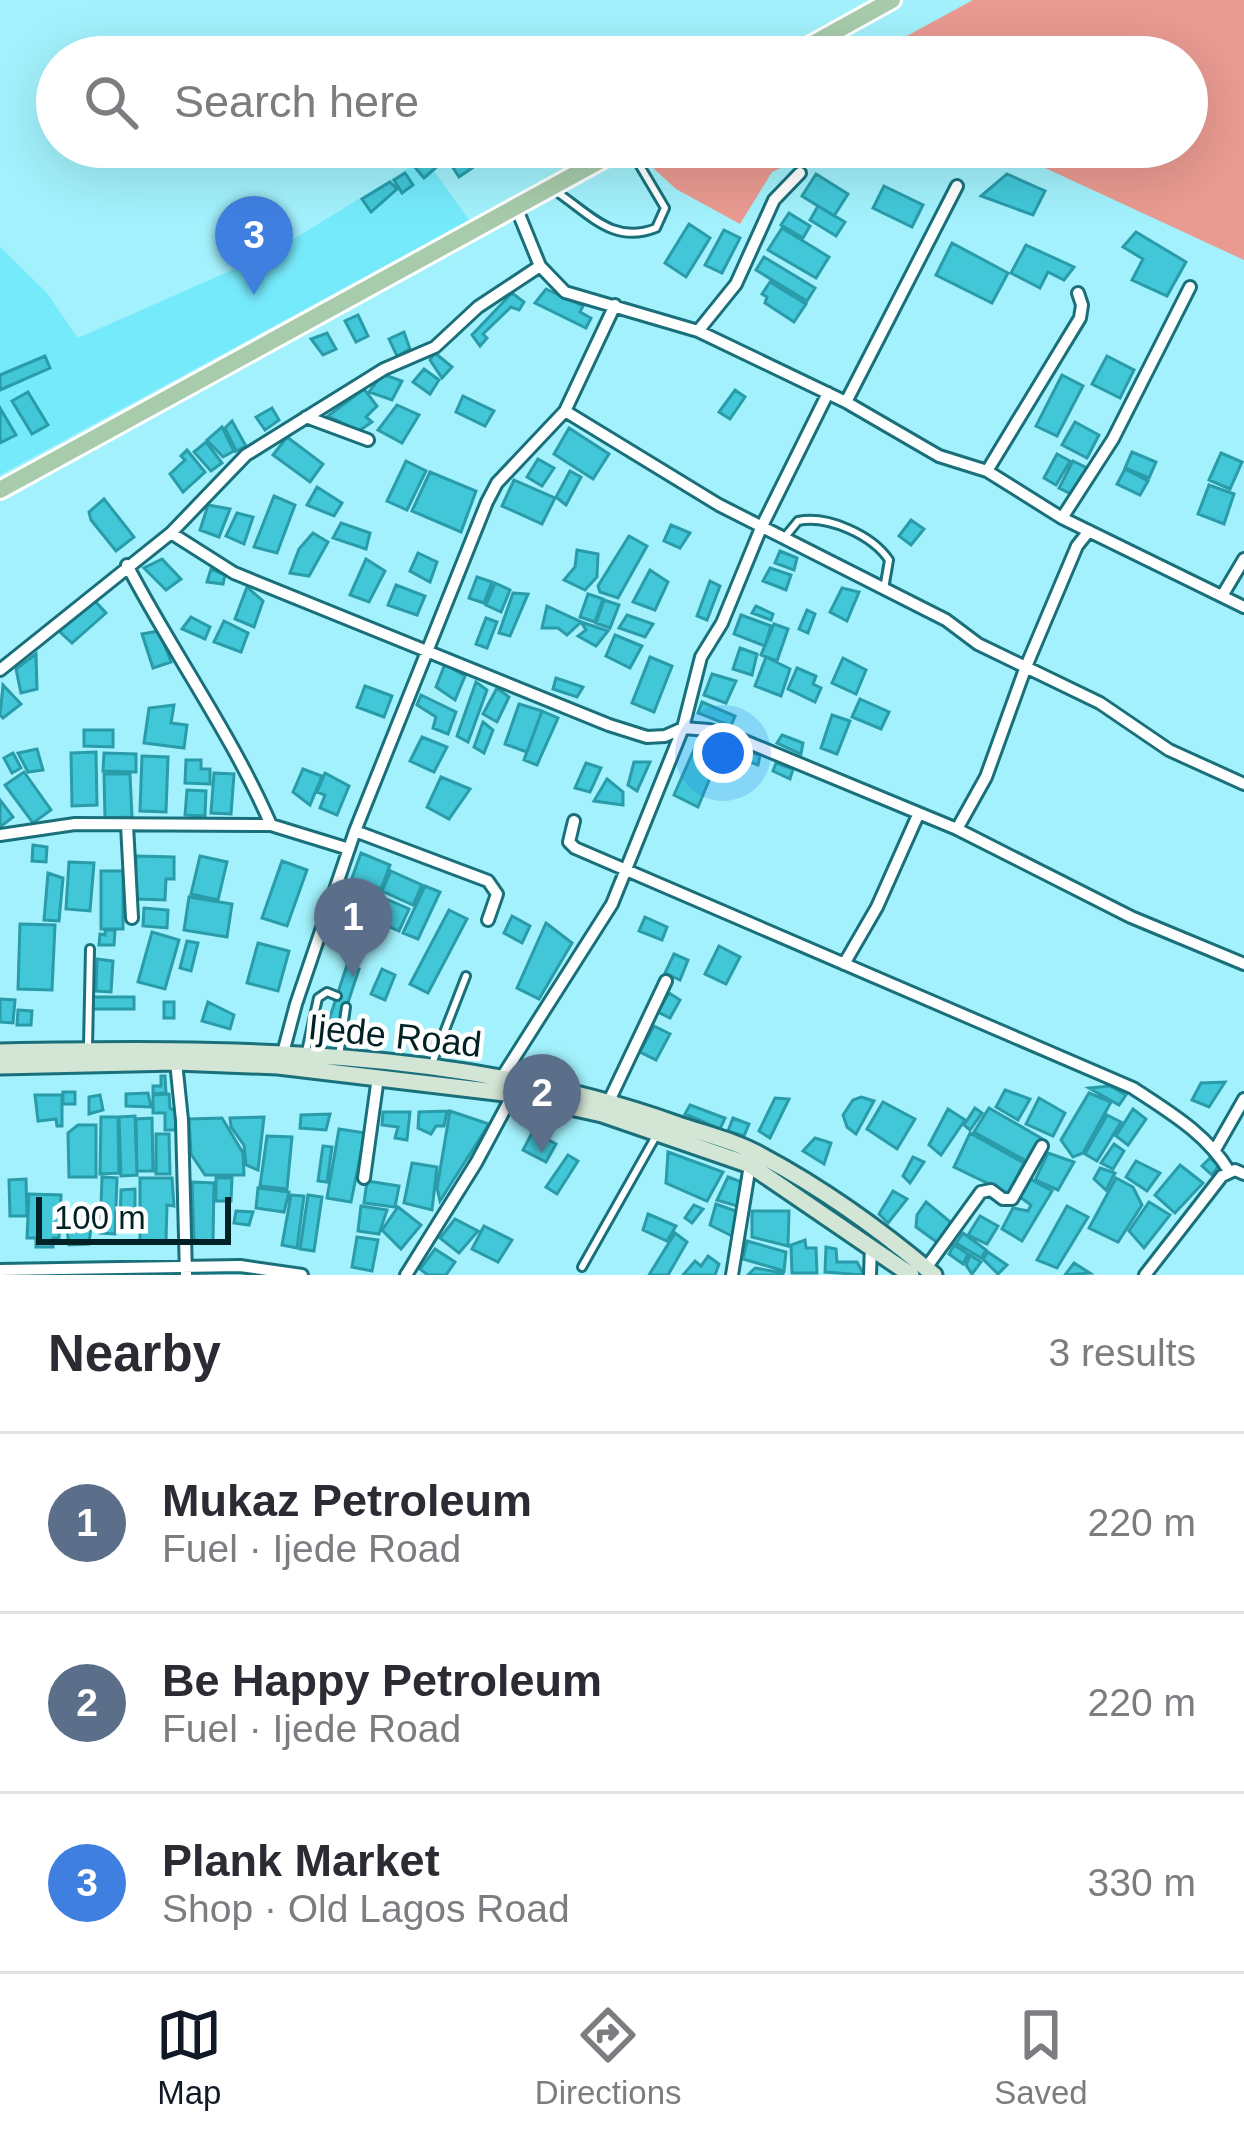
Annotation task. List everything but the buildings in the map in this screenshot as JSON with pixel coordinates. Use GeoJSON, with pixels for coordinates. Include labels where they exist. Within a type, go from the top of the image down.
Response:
{"type":"FeatureCollection","features":[{"type":"Feature","properties":{"kind":"main road"},"geometry":{"type":"LineString","coordinates":[[827,36],[892,0]]}},
{"type":"Feature","properties":{"kind":"main road"},"geometry":{"type":"LineString","coordinates":[[0,490],[588,168]]}},
{"type":"Feature","properties":{"kind":"main road"},"geometry":{"type":"LineString","coordinates":[[0,1052],[86,1058]]}},
{"type":"Feature","properties":{"kind":"main road","name":"Ijede Road"},"geometry":{"type":"LineString","coordinates":[[86,1058],[283,1053],[502,1077],[608,1101],[759,1154],[924,1272]]}},
{"type":"Feature","properties":{"kind":"main road"},"geometry":{"type":"LineString","coordinates":[[0,1066],[86,1058]]}},
{"type":"Feature","properties":{"kind":"main road","name":"Ijede Road"},"geometry":{"type":"LineString","coordinates":[[86,1058],[278,1066],[513,1094],[602,1114],[750,1165],[871,1245],[924,1272]]}},
{"type":"Feature","properties":{"kind":"street"},"geometry":{"type":"LineString","coordinates":[[698,331],[725,302],[774,200],[800,173]]}},
{"type":"Feature","properties":{"kind":"street"},"geometry":{"type":"LineString","coordinates":[[846,402],[956,186]]}},
{"type":"Feature","properties":{"kind":"street"},"geometry":{"type":"LineString","coordinates":[[516,207],[540,266],[565,292],[698,331],[846,402],[939,456],[987,471],[1062,518],[1244,607]]}},
{"type":"Feature","properties":{"kind":"street"},"geometry":{"type":"LineString","coordinates":[[0,670],[171,533],[246,455],[384,370],[436,347],[478,307],[540,266]]}},
{"type":"Feature","properties":{"kind":"street"},"geometry":{"type":"LineString","coordinates":[[1062,518],[1113,439],[1190,287]]}},
{"type":"Feature","properties":{"kind":"street"},"geometry":{"type":"LineString","coordinates":[[987,471],[1080,319],[1078,292]]}},
{"type":"Feature","properties":{"kind":"street"},"geometry":{"type":"LineString","coordinates":[[283,1053],[356,831],[497,483],[565,411],[615,305]]}},
{"type":"Feature","properties":{"kind":"street"},"geometry":{"type":"LineString","coordinates":[[502,1077],[612,904],[683,728],[701,657],[722,623],[761,528],[828,393]]}},
{"type":"Feature","properties":{"kind":"street"},"geometry":{"type":"LineString","coordinates":[[565,411],[761,528],[946,620],[978,644],[1100,703],[1169,750],[1244,784]]}},
{"type":"Feature","properties":{"kind":"street"},"geometry":{"type":"LineString","coordinates":[[306,417],[368,440]]}},
{"type":"Feature","properties":{"kind":"street"},"geometry":{"type":"LineString","coordinates":[[957,829],[986,777],[1025,668],[1077,546],[1089,531]]}},
{"type":"Feature","properties":{"kind":"street"},"geometry":{"type":"LineString","coordinates":[[171,533],[234,573],[632,733],[665,736],[683,728],[742,740],[957,829],[1130,917],[1244,964]]}},
{"type":"Feature","properties":{"kind":"street"},"geometry":{"type":"LineString","coordinates":[[1222,596],[1244,559]]}},
{"type":"Feature","properties":{"kind":"street"},"geometry":{"type":"LineString","coordinates":[[127,566],[254,786],[271,825]]}},
{"type":"Feature","properties":{"kind":"street"},"geometry":{"type":"LineString","coordinates":[[844,964],[877,907],[918,815]]}},
{"type":"Feature","properties":{"kind":"street"},"geometry":{"type":"LineString","coordinates":[[574,821],[571,846],[1133,1088],[1216,1148],[1229,1171],[1244,1174]]}},
{"type":"Feature","properties":{"kind":"street"},"geometry":{"type":"LineString","coordinates":[[0,835],[75,824],[271,825],[350,849]]}},
{"type":"Feature","properties":{"kind":"street"},"geometry":{"type":"LineString","coordinates":[[127,825],[132,918]]}},
{"type":"Feature","properties":{"kind":"street"},"geometry":{"type":"LineString","coordinates":[[356,831],[488,881],[496,894],[488,920]]}},
{"type":"Feature","properties":{"kind":"street"},"geometry":{"type":"LineString","coordinates":[[608,1101],[666,981]]}},
{"type":"Feature","properties":{"kind":"street"},"geometry":{"type":"LineString","coordinates":[[176,1062],[186,1271]]}},
{"type":"Feature","properties":{"kind":"street"},"geometry":{"type":"LineString","coordinates":[[364,1178],[378,1077]]}},
{"type":"Feature","properties":{"kind":"street"},"geometry":{"type":"LineString","coordinates":[[406,1275],[513,1094]]}},
{"type":"Feature","properties":{"kind":"street"},"geometry":{"type":"LineString","coordinates":[[1216,1148],[1244,1099]]}},
{"type":"Feature","properties":{"kind":"street"},"geometry":{"type":"LineString","coordinates":[[924,1272],[982,1192],[992,1190],[1012,1199],[1042,1146]]}},
{"type":"Feature","properties":{"kind":"street"},"geometry":{"type":"LineString","coordinates":[[732,1275],[750,1165]]}},
{"type":"Feature","properties":{"kind":"street"},"geometry":{"type":"LineString","coordinates":[[1145,1275],[1229,1171]]}},
{"type":"Feature","properties":{"kind":"street"},"geometry":{"type":"LineString","coordinates":[[870,1275],[871,1245]]}},
{"type":"Feature","properties":{"kind":"street"},"geometry":{"type":"LineString","coordinates":[[0,1270],[186,1271],[240,1265],[302,1275]]}},
{"type":"Feature","properties":{"kind":"lane"},"geometry":{"type":"LineString","coordinates":[[551,188],[622,236],[638,235],[656,227],[665,208],[640,168]]}},
{"type":"Feature","properties":{"kind":"lane"},"geometry":{"type":"LineString","coordinates":[[784,538],[798,521],[819,518],[870,540],[889,560],[884,589]]}},
{"type":"Feature","properties":{"kind":"lane"},"geometry":{"type":"LineString","coordinates":[[86,1058],[90,949]]}},
{"type":"Feature","properties":{"kind":"lane"},"geometry":{"type":"LineString","coordinates":[[430,1069],[466,976]]}},
{"type":"Feature","properties":{"kind":"lane"},"geometry":{"type":"LineString","coordinates":[[304,1056],[318,998],[327,992],[337,996]]}},
{"type":"Feature","properties":{"kind":"lane"},"geometry":{"type":"LineString","coordinates":[[338,1059],[346,1007]]}},
{"type":"Feature","properties":{"kind":"lane"},"geometry":{"type":"LineString","coordinates":[[582,1267],[658,1132]]}},
{"type":"Feature","properties":{"kind":"shaded area"},"geometry":{"type":"Polygon","coordinates":[[[973,0],[1244,0],[1244,260],[1045,168],[1208,168],[1208,36],[907,36],[973,0]]]}},
{"type":"Feature","properties":{"kind":"shaded area"},"geometry":{"type":"Polygon","coordinates":[[[409,168],[432,168],[469,220],[0,475],[0,247],[46,292],[78,338],[273,252],[409,168]]]}},
{"type":"Feature","properties":{"kind":"shaded area"},"geometry":{"type":"Polygon","coordinates":[[[653,168],[781,168],[772,172],[740,224],[676,189],[653,168]]]}},
{"type":"Feature","properties":{"kind":"place","name":"Plank Market"},"geometry":{"type":"Point","coordinates":[254,295]}},
{"type":"Feature","properties":{"kind":"place","name":"Mukaz Petroleum"},"geometry":{"type":"Point","coordinates":[353,977]}},
{"type":"Feature","properties":{"kind":"place","name":"Be Happy Petroleum"},"geometry":{"type":"Point","coordinates":[542,1153]}}]}
